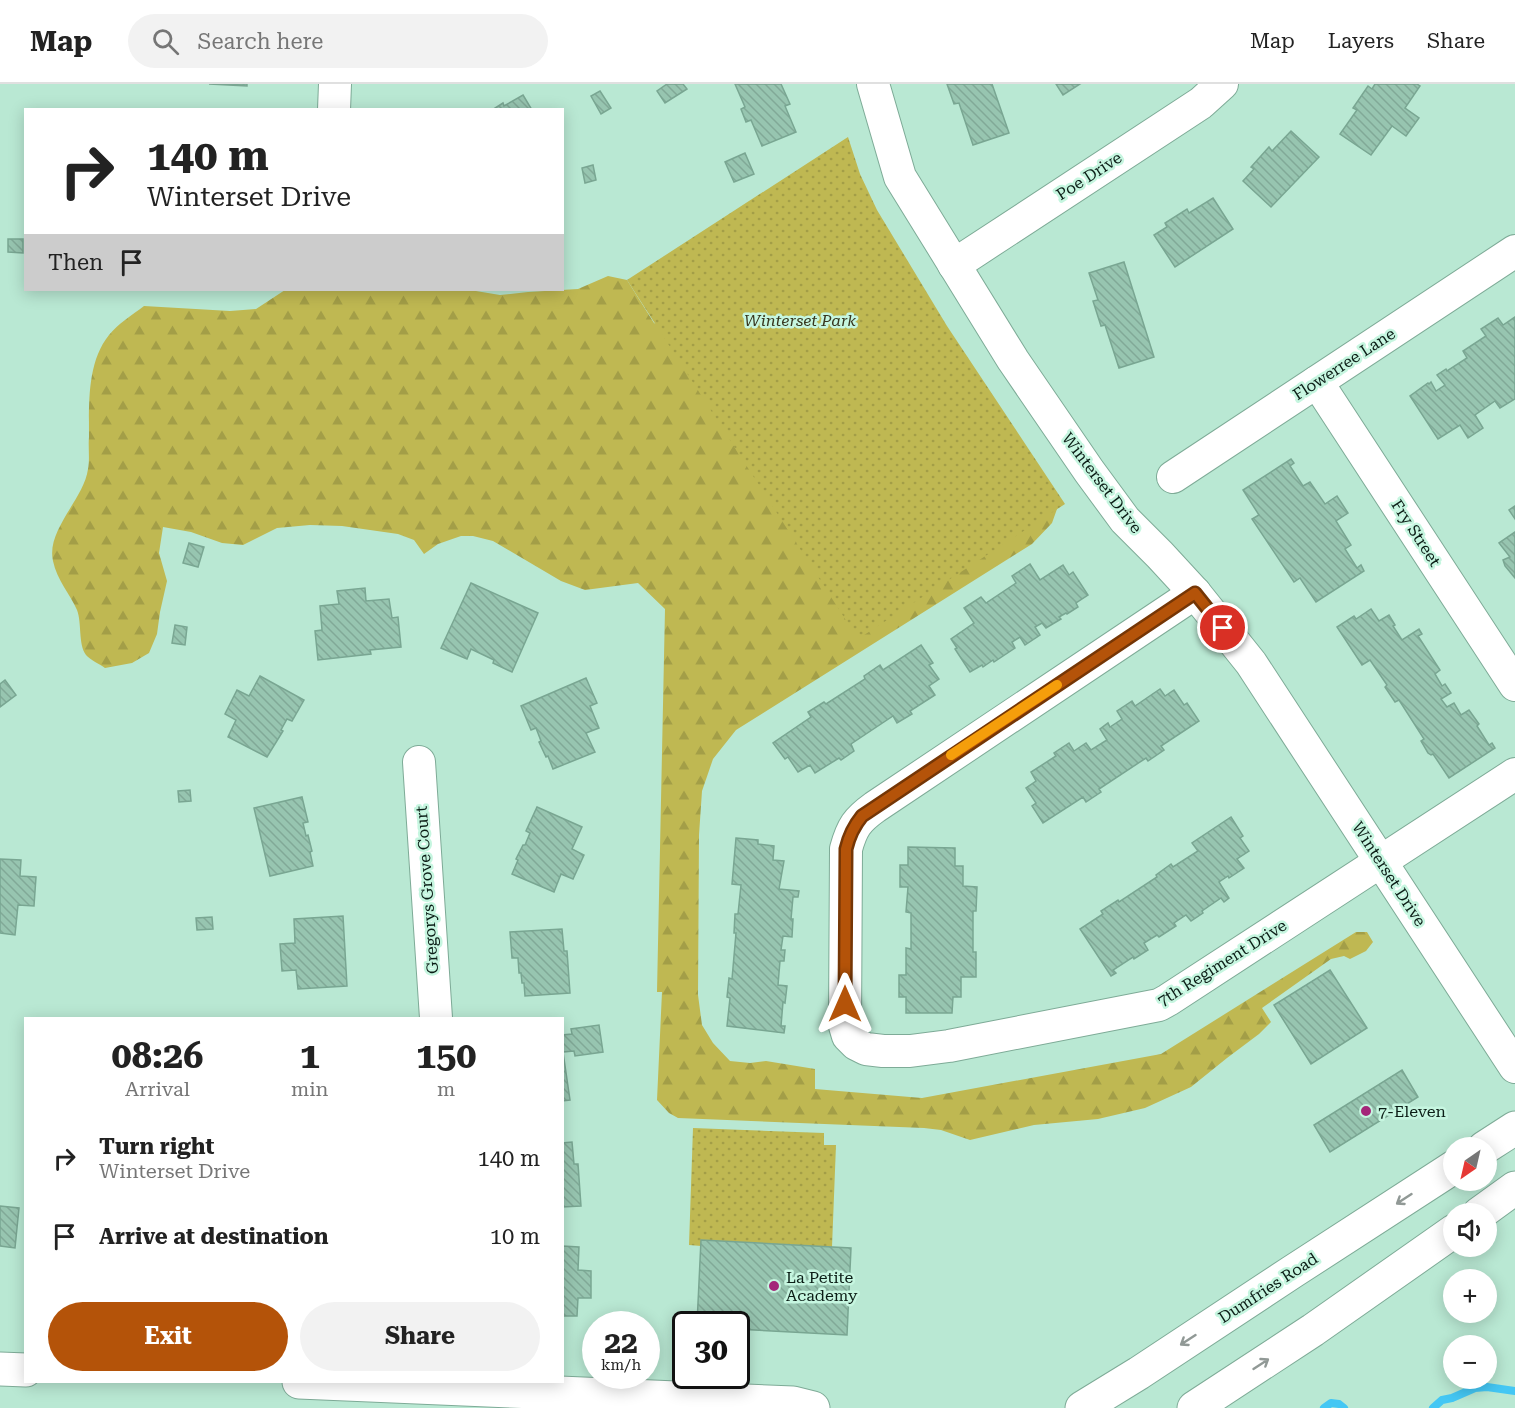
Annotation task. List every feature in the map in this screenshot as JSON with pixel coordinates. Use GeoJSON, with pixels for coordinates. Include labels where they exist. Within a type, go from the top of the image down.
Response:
{"type":"FeatureCollection","features":[{"type":"Feature","properties":{"kind":"main road"},"geometry":{"type":"LineString","coordinates":[[1497,1140],[1515,1128]]}},
{"type":"Feature","properties":{"kind":"main road","name":"Dumfries Road"},"geometry":{"type":"LineString","coordinates":[[1082,1408],[1443,1174]]}},
{"type":"Feature","properties":{"kind":"main road"},"geometry":{"type":"LineString","coordinates":[[1494,1203],[1515,1188]]}},
{"type":"Feature","properties":{"kind":"main road"},"geometry":{"type":"LineString","coordinates":[[1194,1408],[1313,1330],[1443,1239]]}},
{"type":"Feature","properties":{"kind":"main road"},"geometry":{"type":"LineString","coordinates":[[0,1369],[24,1370]]}},
{"type":"Feature","properties":{"kind":"main road"},"geometry":{"type":"LineString","coordinates":[[313,1383],[439,1392],[793,1403],[813,1408]]}},
{"type":"Feature","properties":{"kind":"street"},"geometry":{"type":"LineString","coordinates":[[334,84],[334,108]]}},
{"type":"Feature","properties":{"kind":"street","name":"Winterset Drive"},"geometry":{"type":"LineString","coordinates":[[873,84],[900,177],[1013,360],[1125,520],[1195,593],[1251,663],[1515,1067]]}},
{"type":"Feature","properties":{"kind":"street","name":"Poe Drive"},"geometry":{"type":"LineString","coordinates":[[954,265],[1201,103],[1222,84]]}},
{"type":"Feature","properties":{"kind":"street","name":"Flowerree Lane"},"geometry":{"type":"LineString","coordinates":[[1173,477],[1515,250]]}},
{"type":"Feature","properties":{"kind":"street","name":"Fry Street"},"geometry":{"type":"LineString","coordinates":[[1317,382],[1515,685]]}},
{"type":"Feature","properties":{"kind":"street","name":"7th Regiment Drive"},"geometry":{"type":"LineString","coordinates":[[1195,593],[875,807],[862,816],[855,825],[850,833],[846,849],[845,1026],[848,1036],[856,1044],[866,1049],[910,1051],[960,1044],[1159,1005],[1515,774]]}},
{"type":"Feature","properties":{"kind":"street","name":"Gregorys Grove Court"},"geometry":{"type":"LineString","coordinates":[[419,762],[436,1017]]}},
{"type":"Feature","properties":{"kind":"green space","name":"Winterset Park"},"geometry":{"type":"Polygon","coordinates":[[[848,137],[860,174],[877,210],[947,326],[1065,504],[858,639],[627,280],[848,137]]]}},
{"type":"Feature","properties":{"kind":"green space"},"geometry":{"type":"Polygon","coordinates":[[[608,276],[627,280],[654,323],[1057,509],[1052,523],[1032,544],[736,730],[713,759],[702,791],[699,835],[698,995],[702,1025],[713,1043],[730,1061],[750,1063],[766,1061],[815,1069],[815,1089],[922,1098],[1161,1054],[1356,932],[1367,932],[1373,942],[1366,951],[1350,959],[1344,956],[1331,959],[1262,1008],[1271,1022],[1259,1034],[1191,1087],[1145,1108],[1098,1119],[1034,1125],[970,1140],[941,1130],[924,1128],[678,1118],[669,1113],[657,1100],[662,992],[657,992],[665,609],[638,583],[585,590],[561,581],[493,541],[473,536],[461,536],[438,544],[424,554],[414,540],[398,534],[342,526],[310,525],[277,528],[243,545],[222,543],[191,532],[163,527],[159,553],[167,581],[157,634],[149,653],[132,663],[105,668],[86,655],[82,645],[77,610],[57,574],[52,549],[60,526],[80,492],[88,469],[93,370],[109,335],[125,320],[144,306],[230,311],[256,309],[283,291],[476,291],[500,295],[578,289],[608,276]]]}},
{"type":"Feature","properties":{"kind":"green space"},"geometry":{"type":"Polygon","coordinates":[[[693,1128],[824,1133],[824,1145],[836,1145],[832,1247],[702,1240],[701,1246],[689,1245],[693,1128]]]}},
{"type":"Feature","properties":{"kind":"building"},"geometry":{"type":"Polygon","coordinates":[[[209,84],[247,84],[247,86],[209,84]]]}},
{"type":"Feature","properties":{"kind":"building"},"geometry":{"type":"Polygon","coordinates":[[[667,84],[683,84],[687,89],[665,103],[657,91],[667,84]]]}},
{"type":"Feature","properties":{"kind":"building"},"geometry":{"type":"Polygon","coordinates":[[[735,84],[781,84],[790,104],[785,106],[796,132],[762,146],[751,120],[746,122],[741,109],[745,107],[735,84]]]}},
{"type":"Feature","properties":{"kind":"building"},"geometry":{"type":"Polygon","coordinates":[[[947,84],[992,84],[1009,133],[973,145],[959,103],[954,104],[947,84]]]}},
{"type":"Feature","properties":{"kind":"building"},"geometry":{"type":"Polygon","coordinates":[[[1056,84],[1080,84],[1063,95],[1056,84]]]}},
{"type":"Feature","properties":{"kind":"building"},"geometry":{"type":"Polygon","coordinates":[[[1375,84],[1417,84],[1420,86],[1405,108],[1419,118],[1406,136],[1392,126],[1371,155],[1340,134],[1357,110],[1353,108],[1368,86],[1372,89],[1375,84]]]}},
{"type":"Feature","properties":{"kind":"building"},"geometry":{"type":"Polygon","coordinates":[[[600,91],[611,108],[601,114],[591,96],[600,91]]]}},
{"type":"Feature","properties":{"kind":"building"},"geometry":{"type":"Polygon","coordinates":[[[523,95],[531,108],[495,108],[503,103],[504,106],[523,95]]]}},
{"type":"Feature","properties":{"kind":"building"},"geometry":{"type":"Polygon","coordinates":[[[1291,131],[1319,157],[1271,207],[1243,181],[1254,169],[1251,167],[1269,147],[1272,151],[1291,131]]]}},
{"type":"Feature","properties":{"kind":"building"},"geometry":{"type":"Polygon","coordinates":[[[745,153],[754,174],[734,182],[725,162],[745,153]]]}},
{"type":"Feature","properties":{"kind":"building"},"geometry":{"type":"Polygon","coordinates":[[[593,165],[596,180],[585,183],[582,168],[593,165]]]}},
{"type":"Feature","properties":{"kind":"building"},"geometry":{"type":"Polygon","coordinates":[[[1213,198],[1233,229],[1175,267],[1154,235],[1167,227],[1165,223],[1187,209],[1189,213],[1213,198]]]}},
{"type":"Feature","properties":{"kind":"building"},"geometry":{"type":"Polygon","coordinates":[[[8,239],[23,239],[23,253],[8,252],[8,239]]]}},
{"type":"Feature","properties":{"kind":"building"},"geometry":{"type":"Polygon","coordinates":[[[1124,262],[1154,357],[1119,368],[1105,325],[1101,326],[1093,301],[1098,300],[1089,273],[1124,262]]]}},
{"type":"Feature","properties":{"kind":"building"},"geometry":{"type":"Polygon","coordinates":[[[1515,317],[1515,399],[1500,408],[1495,401],[1475,415],[1483,428],[1468,438],[1460,425],[1438,439],[1410,396],[1431,382],[1436,391],[1445,385],[1437,375],[1467,358],[1463,351],[1486,336],[1481,329],[1498,318],[1503,325],[1515,317]]]}},
{"type":"Feature","properties":{"kind":"building"},"geometry":{"type":"Polygon","coordinates":[[[1291,459],[1294,463],[1290,466],[1303,486],[1310,482],[1325,504],[1337,496],[1348,513],[1336,521],[1351,545],[1345,549],[1357,568],[1361,565],[1364,571],[1316,602],[1300,578],[1294,582],[1252,519],[1259,515],[1243,490],[1291,459]]]}},
{"type":"Feature","properties":{"kind":"building"},"geometry":{"type":"Polygon","coordinates":[[[1515,506],[1515,519],[1509,510],[1515,506]]]}},
{"type":"Feature","properties":{"kind":"building"},"geometry":{"type":"Polygon","coordinates":[[[1515,532],[1515,578],[1503,560],[1510,557],[1499,543],[1515,532]]]}},
{"type":"Feature","properties":{"kind":"building"},"geometry":{"type":"Polygon","coordinates":[[[189,543],[204,547],[198,567],[183,563],[189,543]]]}},
{"type":"Feature","properties":{"kind":"building"},"geometry":{"type":"Polygon","coordinates":[[[1030,564],[1040,580],[1063,565],[1069,575],[1073,572],[1088,595],[1076,603],[1078,607],[1059,617],[1061,619],[1046,628],[1042,623],[1035,627],[1040,635],[1025,645],[1020,637],[1012,642],[1015,648],[994,662],[993,660],[970,672],[951,639],[974,623],[964,608],[981,597],[986,603],[1016,583],[1012,576],[1030,564]]]}},
{"type":"Feature","properties":{"kind":"building"},"geometry":{"type":"Polygon","coordinates":[[[471,583],[538,613],[512,672],[471,649],[467,659],[441,648],[471,583]]]}},
{"type":"Feature","properties":{"kind":"building"},"geometry":{"type":"Polygon","coordinates":[[[365,588],[366,601],[389,599],[392,618],[398,617],[401,647],[370,650],[371,654],[318,660],[315,631],[322,630],[320,606],[339,604],[337,591],[365,588]]]}},
{"type":"Feature","properties":{"kind":"building"},"geometry":{"type":"Polygon","coordinates":[[[1371,609],[1379,621],[1389,615],[1402,640],[1419,629],[1422,634],[1418,636],[1440,670],[1435,674],[1442,686],[1445,684],[1451,693],[1441,699],[1447,707],[1454,703],[1461,715],[1469,710],[1489,745],[1492,743],[1495,748],[1449,778],[1433,754],[1428,753],[1421,741],[1424,739],[1399,700],[1395,702],[1385,687],[1387,685],[1370,660],[1362,665],[1337,627],[1354,616],[1356,619],[1371,609]]]}},
{"type":"Feature","properties":{"kind":"building"},"geometry":{"type":"Polygon","coordinates":[[[175,625],[187,627],[185,645],[172,643],[175,625]]]}},
{"type":"Feature","properties":{"kind":"building"},"geometry":{"type":"Polygon","coordinates":[[[921,645],[933,663],[929,665],[939,679],[929,686],[935,695],[910,711],[912,714],[897,723],[893,716],[851,744],[854,751],[815,773],[810,765],[798,772],[788,757],[785,759],[773,743],[811,717],[808,712],[824,702],[826,704],[865,679],[864,676],[880,665],[883,670],[921,645]]]}},
{"type":"Feature","properties":{"kind":"building"},"geometry":{"type":"Polygon","coordinates":[[[260,676],[304,700],[292,721],[287,719],[281,730],[283,731],[267,757],[228,737],[236,720],[225,714],[237,690],[249,696],[260,676]]]}},
{"type":"Feature","properties":{"kind":"building"},"geometry":{"type":"Polygon","coordinates":[[[586,678],[597,703],[590,706],[599,728],[586,733],[595,752],[553,769],[539,742],[541,741],[536,728],[531,730],[521,706],[586,678]]]}},
{"type":"Feature","properties":{"kind":"building"},"geometry":{"type":"Polygon","coordinates":[[[5,680],[16,695],[0,707],[0,684],[5,680]]]}},
{"type":"Feature","properties":{"kind":"building"},"geometry":{"type":"Polygon","coordinates":[[[1160,689],[1165,696],[1174,690],[1184,705],[1187,703],[1199,721],[1161,746],[1164,750],[1148,761],[1146,758],[1099,789],[1101,792],[1086,802],[1083,797],[1043,823],[1032,806],[1036,803],[1026,788],[1036,781],[1031,772],[1056,756],[1054,753],[1069,743],[1074,751],[1086,743],[1091,750],[1107,740],[1100,729],[1108,723],[1110,727],[1122,719],[1117,711],[1132,701],[1135,706],[1160,689]]]}},
{"type":"Feature","properties":{"kind":"building"},"geometry":{"type":"Polygon","coordinates":[[[190,790],[191,801],[179,802],[178,791],[190,790]]]}},
{"type":"Feature","properties":{"kind":"building"},"geometry":{"type":"Polygon","coordinates":[[[302,797],[308,822],[303,823],[312,851],[310,852],[313,866],[270,876],[254,808],[302,797]]]}},
{"type":"Feature","properties":{"kind":"building"},"geometry":{"type":"Polygon","coordinates":[[[537,807],[582,827],[572,849],[584,855],[573,879],[561,874],[554,892],[512,874],[518,860],[516,859],[530,833],[526,831],[537,807]]]}},
{"type":"Feature","properties":{"kind":"building"},"geometry":{"type":"Polygon","coordinates":[[[1231,817],[1243,836],[1240,838],[1249,851],[1237,859],[1244,868],[1219,882],[1229,898],[1224,902],[1221,898],[1191,921],[1186,915],[1174,923],[1176,926],[1144,943],[1148,950],[1113,970],[1116,973],[1111,976],[1080,929],[1103,914],[1101,911],[1157,877],[1156,875],[1171,864],[1173,867],[1198,851],[1192,843],[1231,817]]]}},
{"type":"Feature","properties":{"kind":"building"},"geometry":{"type":"Polygon","coordinates":[[[736,838],[758,840],[758,844],[774,846],[773,860],[784,861],[779,889],[799,891],[798,897],[793,897],[792,937],[783,936],[781,950],[785,950],[784,961],[780,961],[778,985],[787,986],[781,1026],[785,1026],[784,1033],[727,1026],[730,998],[727,997],[729,978],[732,979],[736,933],[734,933],[735,914],[738,914],[741,885],[732,884],[736,838]]]}},
{"type":"Feature","properties":{"kind":"building"},"geometry":{"type":"Polygon","coordinates":[[[908,847],[955,848],[955,866],[963,866],[963,886],[977,887],[976,911],[973,911],[973,952],[976,952],[976,977],[961,977],[961,997],[953,997],[952,1013],[906,1013],[906,997],[899,997],[899,975],[906,975],[906,948],[911,949],[911,913],[906,912],[908,887],[900,887],[900,865],[908,865],[908,847]]]}},
{"type":"Feature","properties":{"kind":"building"},"geometry":{"type":"Polygon","coordinates":[[[0,859],[21,860],[20,876],[36,877],[34,906],[18,905],[15,935],[0,933],[0,859]]]}},
{"type":"Feature","properties":{"kind":"building"},"geometry":{"type":"Polygon","coordinates":[[[343,916],[347,986],[298,989],[296,970],[282,971],[280,944],[295,943],[294,919],[343,916]]]}},
{"type":"Feature","properties":{"kind":"building"},"geometry":{"type":"Polygon","coordinates":[[[212,917],[213,929],[197,930],[196,918],[212,917]]]}},
{"type":"Feature","properties":{"kind":"building"},"geometry":{"type":"Polygon","coordinates":[[[562,929],[564,951],[567,951],[570,993],[525,996],[518,958],[512,958],[510,932],[562,929]]]}},
{"type":"Feature","properties":{"kind":"building"},"geometry":{"type":"Polygon","coordinates":[[[1330,970],[1367,1028],[1311,1064],[1274,1005],[1330,970]]]}},
{"type":"Feature","properties":{"kind":"building"},"geometry":{"type":"Polygon","coordinates":[[[599,1025],[603,1052],[575,1056],[574,1051],[564,1052],[564,1035],[572,1034],[571,1029],[599,1025]]]}},
{"type":"Feature","properties":{"kind":"building"},"geometry":{"type":"Polygon","coordinates":[[[564,1059],[570,1100],[564,1101],[564,1059]]]}},
{"type":"Feature","properties":{"kind":"building","name":"7-Eleven"},"geometry":{"type":"Polygon","coordinates":[[[1402,1070],[1418,1097],[1330,1152],[1314,1125],[1402,1070]]]}},
{"type":"Feature","properties":{"kind":"building"},"geometry":{"type":"Polygon","coordinates":[[[572,1142],[574,1164],[578,1164],[581,1206],[564,1207],[564,1143],[572,1142]]]}},
{"type":"Feature","properties":{"kind":"building"},"geometry":{"type":"Polygon","coordinates":[[[0,1206],[19,1208],[15,1248],[0,1246],[0,1206]]]}},
{"type":"Feature","properties":{"kind":"building","name":"La Petite Academy"},"geometry":{"type":"Polygon","coordinates":[[[701,1240],[851,1248],[847,1335],[750,1330],[750,1311],[698,1311],[701,1240]]]}},
{"type":"Feature","properties":{"kind":"building"},"geometry":{"type":"Polygon","coordinates":[[[564,1246],[579,1247],[578,1270],[591,1271],[591,1298],[578,1298],[577,1316],[564,1316],[564,1246]]]}},
{"type":"Feature","properties":{"kind":"waterway"},"geometry":{"type":"LineString","coordinates":[[1433,1408],[1442,1400],[1475,1388],[1487,1387],[1515,1391]]}},
{"type":"Feature","properties":{"kind":"waterway"},"geometry":{"type":"LineString","coordinates":[[1324,1408],[1331,1403],[1339,1404],[1344,1408]]}},
{"type":"Feature","properties":{"kind":"slow traffic"},"geometry":{"type":"LineString","coordinates":[[951,755],[1057,685]]}},
{"type":"Feature","properties":{"kind":"place","name":"7-Eleven"},"geometry":{"type":"Point","coordinates":[1366,1111]}},
{"type":"Feature","properties":{"kind":"place","name":"La Petite Academy"},"geometry":{"type":"Point","coordinates":[774,1286]}},
{"type":"Feature","properties":{"kind":"route"},"geometry":{"type":"LineString","coordinates":[[845,1004],[846,849],[850,833],[862,816],[1195,593],[1223,628]]}}]}
